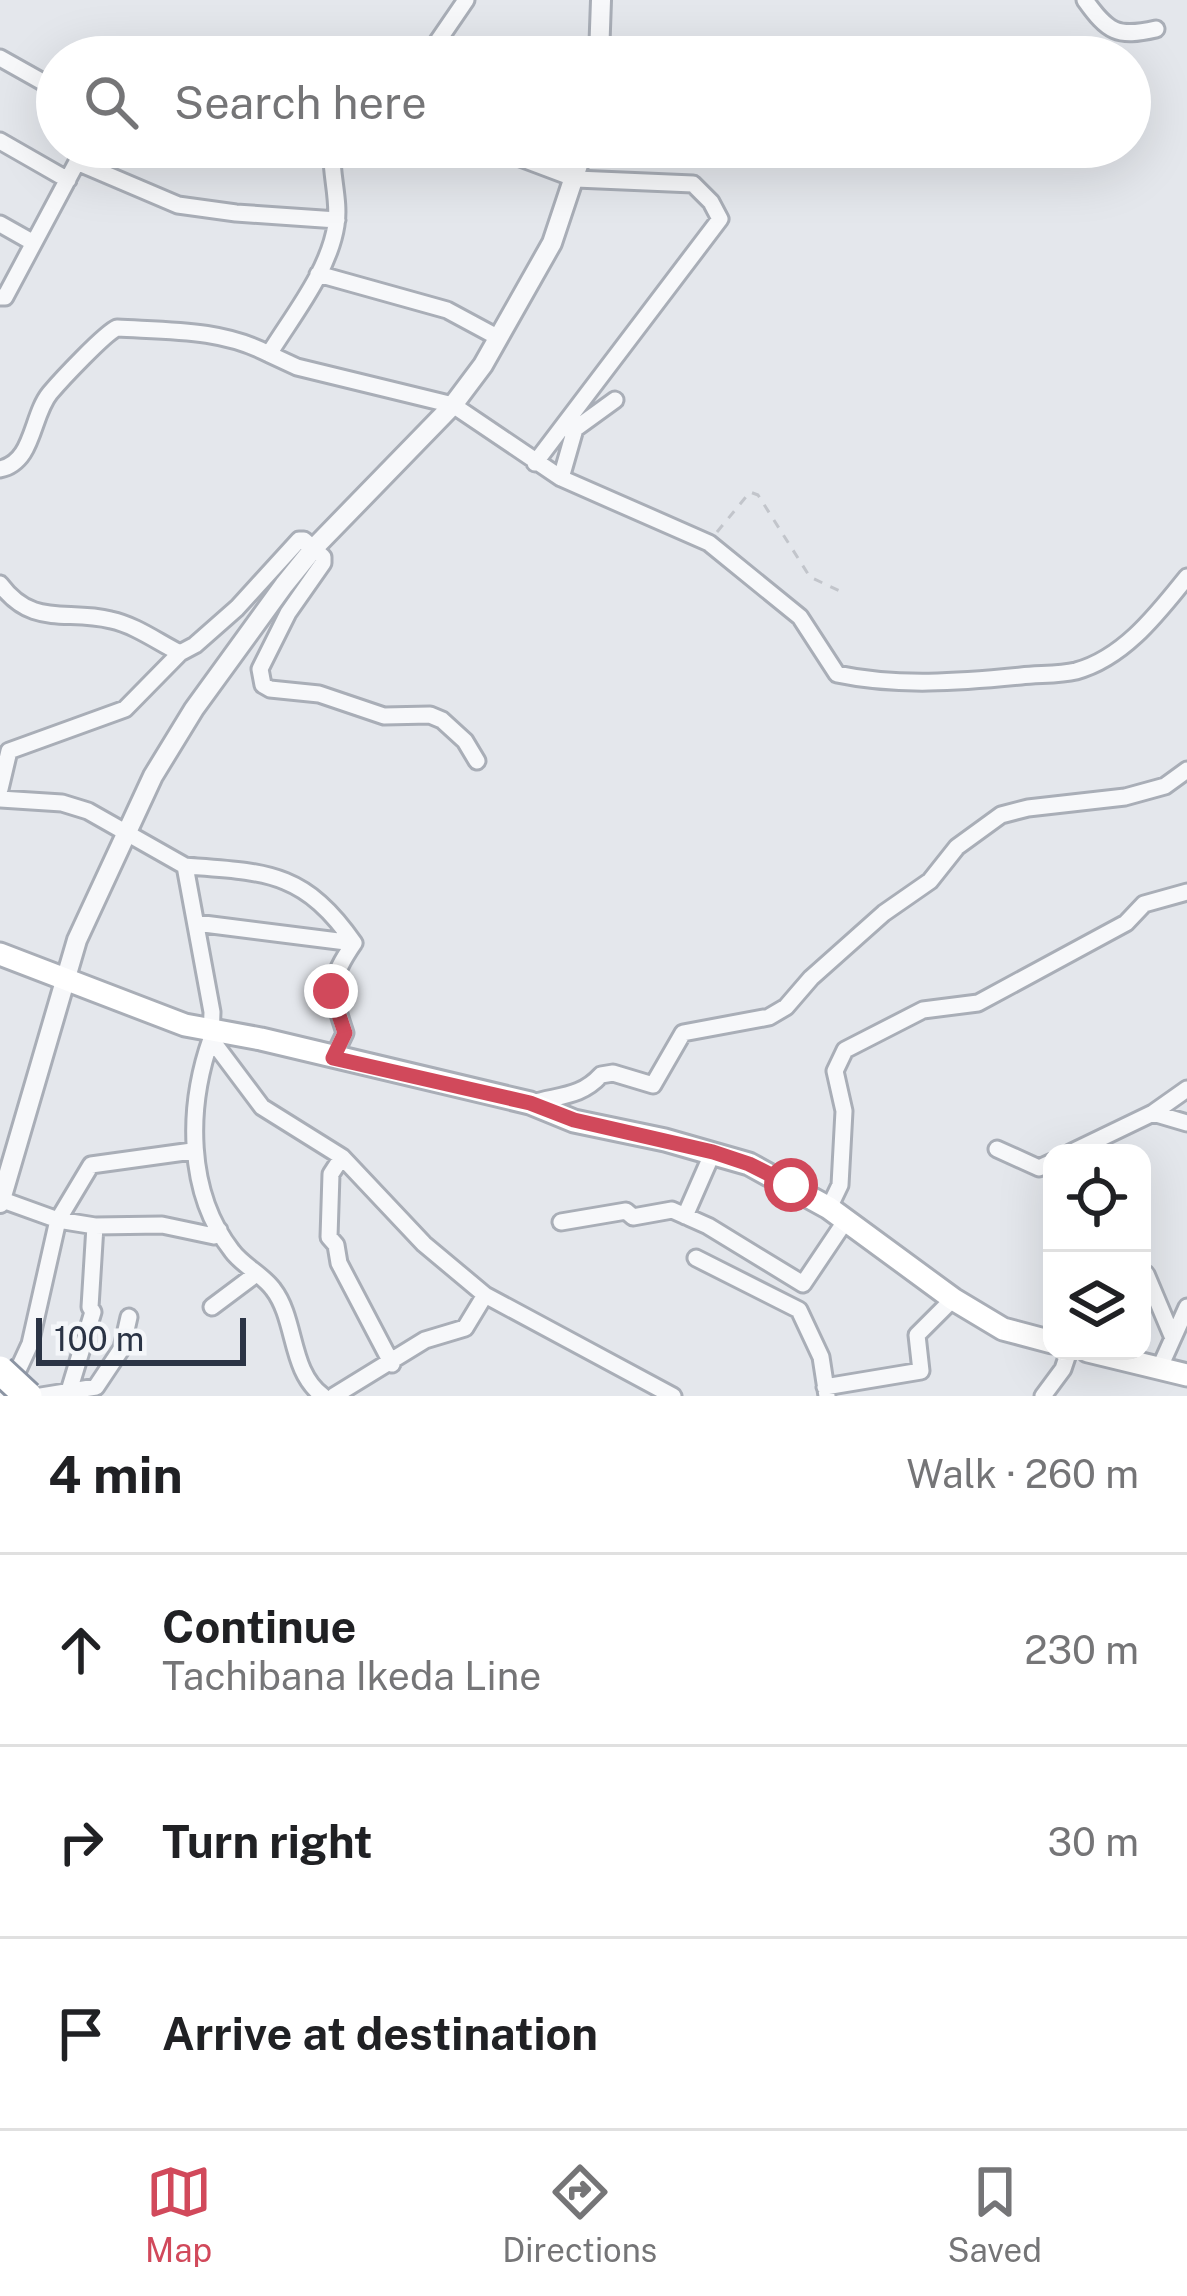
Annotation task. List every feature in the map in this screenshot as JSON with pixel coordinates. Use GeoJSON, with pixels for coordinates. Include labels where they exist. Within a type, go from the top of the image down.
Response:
{"type":"FeatureCollection","features":[{"type":"Feature","properties":{"kind":"highway"},"geometry":{"type":"LineString","coordinates":[[0,1370],[28,1396]]}},
{"type":"Feature","properties":{"kind":"main road"},"geometry":{"type":"LineString","coordinates":[[0,954],[211,1035],[261,1039],[530,1103],[574,1120],[749,1164],[837,1214],[953,1299],[1003,1329],[1043,1340]]}},
{"type":"Feature","properties":{"kind":"main road"},"geometry":{"type":"LineString","coordinates":[[1128,1360],[1187,1375]]}},
{"type":"Feature","properties":{"kind":"street"},"geometry":{"type":"LineString","coordinates":[[442,36],[466,0]]}},
{"type":"Feature","properties":{"kind":"street"},"geometry":{"type":"LineString","coordinates":[[600,36],[602,0]]}},
{"type":"Feature","properties":{"kind":"street"},"geometry":{"type":"LineString","coordinates":[[1085,0],[1106,27],[1119,33],[1156,29]]}},
{"type":"Feature","properties":{"kind":"street"},"geometry":{"type":"LineString","coordinates":[[0,58],[36,78]]}},
{"type":"Feature","properties":{"kind":"street"},"geometry":{"type":"LineString","coordinates":[[0,141],[36,161]]}},
{"type":"Feature","properties":{"kind":"street"},"geometry":{"type":"LineString","coordinates":[[48,168],[68,179]]}},
{"type":"Feature","properties":{"kind":"street"},"geometry":{"type":"LineString","coordinates":[[0,297],[5,297],[74,168]]}},
{"type":"Feature","properties":{"kind":"street"},"geometry":{"type":"LineString","coordinates":[[108,168],[178,205],[338,220]]}},
{"type":"Feature","properties":{"kind":"street"},"geometry":{"type":"LineString","coordinates":[[268,354],[318,274],[338,220],[334,168]]}},
{"type":"Feature","properties":{"kind":"street"},"geometry":{"type":"LineString","coordinates":[[535,463],[720,219],[693,184],[576,178],[549,168]]}},
{"type":"Feature","properties":{"kind":"street"},"geometry":{"type":"LineString","coordinates":[[220,1230],[214,1236],[162,1225],[95,1226],[58,1220],[0,1200],[77,940],[124,832],[194,709],[314,548],[453,405],[500,338],[552,243],[579,168]]}},
{"type":"Feature","properties":{"kind":"street"},"geometry":{"type":"LineString","coordinates":[[0,224],[32,242]]}},
{"type":"Feature","properties":{"kind":"street"},"geometry":{"type":"LineString","coordinates":[[318,274],[447,310],[500,338]]}},
{"type":"Feature","properties":{"kind":"street"},"geometry":{"type":"LineString","coordinates":[[0,469],[22,455],[47,395],[105,333],[117,328],[242,339],[297,368],[453,405],[561,478],[709,544],[800,616],[837,674],[872,681],[965,682],[1078,670],[1119,648],[1152,621],[1187,577]]}},
{"type":"Feature","properties":{"kind":"street"},"geometry":{"type":"LineString","coordinates":[[561,478],[575,429],[615,400]]}},
{"type":"Feature","properties":{"kind":"street"},"geometry":{"type":"LineString","coordinates":[[0,789],[9,751],[125,709],[180,653],[237,608],[298,540],[314,548],[322,563],[260,669],[263,685],[320,694],[384,716],[430,715],[465,740],[477,760]]}},
{"type":"Feature","properties":{"kind":"street"},"geometry":{"type":"LineString","coordinates":[[0,584],[18,605],[47,616],[122,622],[180,653]]}},
{"type":"Feature","properties":{"kind":"street"},"geometry":{"type":"LineString","coordinates":[[530,1103],[575,1095],[589,1089],[601,1075],[613,1073],[653,1085],[683,1033],[769,1017],[786,1007],[811,978],[930,880],[957,847],[1001,815],[1125,796],[1165,786],[1187,770]]}},
{"type":"Feature","properties":{"kind":"street"},"geometry":{"type":"LineString","coordinates":[[0,799],[62,803],[88,811],[185,866],[268,872],[293,883],[338,919],[354,943]]}},
{"type":"Feature","properties":{"kind":"street"},"geometry":{"type":"LineString","coordinates":[[185,866],[211,1035],[192,1151],[202,1190],[237,1258],[274,1290],[306,1377],[323,1396]]}},
{"type":"Feature","properties":{"kind":"street"},"geometry":{"type":"LineString","coordinates":[[561,1222],[626,1211],[633,1217],[672,1210],[802,1284],[837,1214],[844,1111],[835,1071],[845,1050],[923,1010],[978,1003],[1126,923],[1144,904],[1187,892]]}},
{"type":"Feature","properties":{"kind":"street"},"geometry":{"type":"LineString","coordinates":[[196,923],[354,943]]}},
{"type":"Feature","properties":{"kind":"street"},"geometry":{"type":"LineString","coordinates":[[333,1058],[345,1033],[332,982],[354,943]]}},
{"type":"Feature","properties":{"kind":"street"},"geometry":{"type":"LineString","coordinates":[[211,1035],[262,1107],[342,1157],[424,1244],[485,1295],[657,1392],[673,1396]]}},
{"type":"Feature","properties":{"kind":"street"},"geometry":{"type":"LineString","coordinates":[[1089,1144],[1153,1113],[1187,1089]]}},
{"type":"Feature","properties":{"kind":"street"},"geometry":{"type":"LineString","coordinates":[[1153,1113],[1187,1123]]}},
{"type":"Feature","properties":{"kind":"street"},"geometry":{"type":"LineString","coordinates":[[997,1149],[1043,1166]]}},
{"type":"Feature","properties":{"kind":"street"},"geometry":{"type":"LineString","coordinates":[[6,1396],[30,1344],[58,1220],[92,1165],[192,1151]]}},
{"type":"Feature","properties":{"kind":"street"},"geometry":{"type":"LineString","coordinates":[[685,1216],[713,1152]]}},
{"type":"Feature","properties":{"kind":"street"},"geometry":{"type":"LineString","coordinates":[[342,1157],[331,1174],[329,1237],[392,1364]]}},
{"type":"Feature","properties":{"kind":"street"},"geometry":{"type":"LineString","coordinates":[[69,1391],[93,1312],[95,1226]]}},
{"type":"Feature","properties":{"kind":"street"},"geometry":{"type":"LineString","coordinates":[[696,1258],[799,1310],[821,1357],[826,1392],[921,1371],[917,1335],[953,1299]]}},
{"type":"Feature","properties":{"kind":"street"},"geometry":{"type":"LineString","coordinates":[[748,1285],[764,1261]]}},
{"type":"Feature","properties":{"kind":"street"},"geometry":{"type":"LineString","coordinates":[[212,1307],[256,1274]]}},
{"type":"Feature","properties":{"kind":"street"},"geometry":{"type":"LineString","coordinates":[[1151,1286],[1173,1338]]}},
{"type":"Feature","properties":{"kind":"street"},"geometry":{"type":"LineString","coordinates":[[334,1396],[425,1340],[464,1328],[485,1295]]}},
{"type":"Feature","properties":{"kind":"street"},"geometry":{"type":"LineString","coordinates":[[1160,1367],[1187,1307]]}},
{"type":"Feature","properties":{"kind":"street"},"geometry":{"type":"LineString","coordinates":[[41,1396],[96,1387],[122,1348],[129,1317]]}},
{"type":"Feature","properties":{"kind":"street"},"geometry":{"type":"LineString","coordinates":[[1043,1396],[1066,1360]]}},
{"type":"Feature","properties":{"kind":"path"},"geometry":{"type":"LineString","coordinates":[[709,544],[750,492],[758,496],[810,577],[844,593]]}},
{"type":"Feature","properties":{"kind":"route"},"geometry":{"type":"LineString","coordinates":[[331,991],[345,1033],[333,1058],[530,1103],[574,1120],[713,1152],[791,1185]]}}]}
